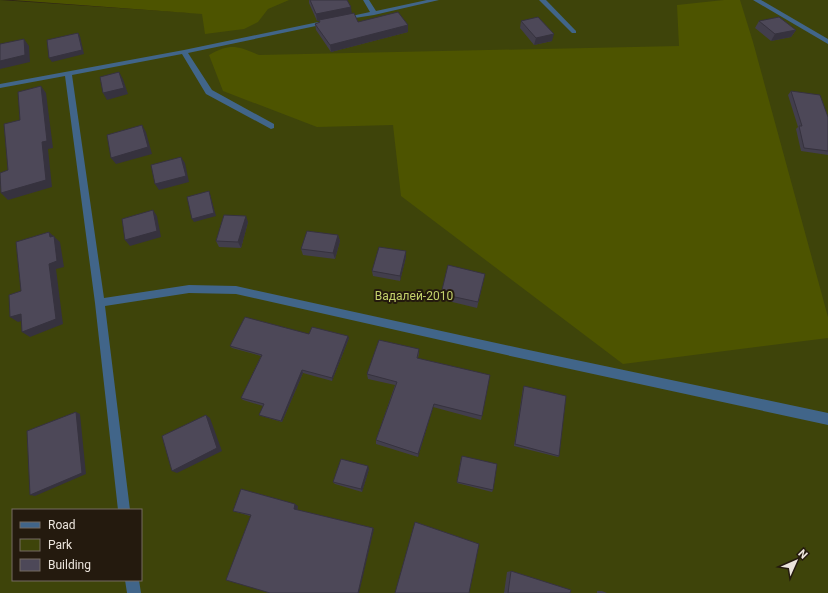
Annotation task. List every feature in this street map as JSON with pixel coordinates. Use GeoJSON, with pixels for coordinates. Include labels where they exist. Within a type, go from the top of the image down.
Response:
{"type":"FeatureCollection","features":[{"type":"Feature","properties":{"kind":"street"},"geometry":{"type":"LineString","coordinates":[[366,0],[374,13]]}},
{"type":"Feature","properties":{"kind":"street"},"geometry":{"type":"LineString","coordinates":[[0,86],[184,52],[436,0]]}},
{"type":"Feature","properties":{"kind":"street"},"geometry":{"type":"LineString","coordinates":[[542,0],[574,32]]}},
{"type":"Feature","properties":{"kind":"street"},"geometry":{"type":"LineString","coordinates":[[756,0],[828,42]]}},
{"type":"Feature","properties":{"kind":"street"},"geometry":{"type":"LineString","coordinates":[[184,52],[209,92],[271,126]]}},
{"type":"Feature","properties":{"kind":"street"},"geometry":{"type":"LineString","coordinates":[[68,74],[100,303],[124,509]]}},
{"type":"Feature","properties":{"kind":"street"},"geometry":{"type":"LineString","coordinates":[[100,303],[189,290],[236,290],[516,353],[828,419]]}},
{"type":"Feature","properties":{"kind":"street"},"geometry":{"type":"LineString","coordinates":[[132,581],[134,593]]}},
{"type":"Feature","properties":{"kind":"green space","name":"Вадалей-2010"},"geometry":{"type":"Polygon","coordinates":[[[0,0],[193,13],[240,0],[828,0],[828,593],[0,593],[0,0]]]}},
{"type":"Feature","properties":{"kind":"green space"},"geometry":{"type":"Polygon","coordinates":[[[12,0],[289,0],[268,9],[258,22],[244,29],[205,34],[202,14],[12,0]]]}},
{"type":"Feature","properties":{"kind":"green space"},"geometry":{"type":"Polygon","coordinates":[[[724,0],[740,0],[753,42],[828,317],[828,338],[623,364],[401,196],[393,125],[317,127],[223,91],[209,55],[229,47],[239,48],[259,55],[679,46],[677,5],[724,0]]]}},
{"type":"Feature","properties":{"kind":"building"},"geometry":{"type":"Polygon","coordinates":[[[310,0],[347,0],[351,7],[316,14],[310,0]]]}},
{"type":"Feature","properties":{"kind":"building"},"geometry":{"type":"Polygon","coordinates":[[[398,12],[408,25],[330,45],[315,24],[320,22],[319,20],[354,13],[358,22],[398,12]]]}},
{"type":"Feature","properties":{"kind":"building"},"geometry":{"type":"Polygon","coordinates":[[[538,17],[554,34],[536,38],[521,21],[538,17]]]}},
{"type":"Feature","properties":{"kind":"building"},"geometry":{"type":"Polygon","coordinates":[[[779,17],[796,30],[775,34],[759,21],[779,17]]]}},
{"type":"Feature","properties":{"kind":"building"},"geometry":{"type":"Polygon","coordinates":[[[78,33],[82,50],[49,58],[47,40],[78,33]]]}},
{"type":"Feature","properties":{"kind":"building"},"geometry":{"type":"Polygon","coordinates":[[[24,39],[25,55],[0,61],[0,44],[24,39]]]}},
{"type":"Feature","properties":{"kind":"building"},"geometry":{"type":"Polygon","coordinates":[[[119,72],[124,88],[103,93],[100,77],[119,72]]]}},
{"type":"Feature","properties":{"kind":"building"},"geometry":{"type":"Polygon","coordinates":[[[41,86],[47,141],[42,142],[46,180],[1,193],[0,173],[8,170],[4,124],[20,120],[18,92],[41,86]]]}},
{"type":"Feature","properties":{"kind":"building"},"geometry":{"type":"Polygon","coordinates":[[[791,91],[820,95],[828,117],[828,151],[804,148],[799,126],[802,126],[791,91]]]}},
{"type":"Feature","properties":{"kind":"building"},"geometry":{"type":"Polygon","coordinates":[[[142,125],[148,147],[111,158],[107,135],[142,125]]]}},
{"type":"Feature","properties":{"kind":"building"},"geometry":{"type":"Polygon","coordinates":[[[181,157],[186,176],[155,184],[151,165],[181,157]]]}},
{"type":"Feature","properties":{"kind":"building"},"geometry":{"type":"Polygon","coordinates":[[[209,191],[214,213],[192,219],[187,197],[209,191]]]}},
{"type":"Feature","properties":{"kind":"building"},"geometry":{"type":"Polygon","coordinates":[[[153,210],[157,231],[125,240],[122,219],[153,210]]]}},
{"type":"Feature","properties":{"kind":"building"},"geometry":{"type":"Polygon","coordinates":[[[224,215],[246,216],[238,242],[216,241],[224,215]]]}},
{"type":"Feature","properties":{"kind":"building"},"geometry":{"type":"Polygon","coordinates":[[[307,231],[338,235],[333,253],[301,249],[307,231]]]}},
{"type":"Feature","properties":{"kind":"building"},"geometry":{"type":"Polygon","coordinates":[[[49,232],[50,237],[54,236],[57,261],[49,264],[56,319],[22,332],[21,314],[10,317],[9,295],[21,291],[16,242],[49,232]]]}},
{"type":"Feature","properties":{"kind":"building"},"geometry":{"type":"Polygon","coordinates":[[[379,247],[406,251],[400,276],[372,271],[379,247]]]}},
{"type":"Feature","properties":{"kind":"building"},"geometry":{"type":"Polygon","coordinates":[[[448,265],[485,274],[478,302],[441,294],[448,265]]]}},
{"type":"Feature","properties":{"kind":"building"},"geometry":{"type":"Polygon","coordinates":[[[245,317],[309,334],[312,327],[348,336],[332,378],[302,370],[281,421],[259,415],[264,404],[241,398],[262,355],[230,346],[245,317]]]}},
{"type":"Feature","properties":{"kind":"building"},"geometry":{"type":"Polygon","coordinates":[[[379,340],[419,349],[417,358],[490,375],[482,416],[434,404],[418,454],[376,440],[397,382],[367,374],[379,340]]]}},
{"type":"Feature","properties":{"kind":"building"},"geometry":{"type":"Polygon","coordinates":[[[524,386],[566,396],[559,456],[515,444],[524,386]]]}},
{"type":"Feature","properties":{"kind":"building"},"geometry":{"type":"Polygon","coordinates":[[[76,412],[82,473],[30,495],[27,431],[76,412]]]}},
{"type":"Feature","properties":{"kind":"building"},"geometry":{"type":"Polygon","coordinates":[[[206,415],[217,448],[172,471],[162,436],[206,415]]]}},
{"type":"Feature","properties":{"kind":"building"},"geometry":{"type":"Polygon","coordinates":[[[462,456],[497,464],[493,490],[457,482],[462,456]]]}},
{"type":"Feature","properties":{"kind":"building"},"geometry":{"type":"Polygon","coordinates":[[[341,459],[368,466],[361,489],[333,482],[341,459]]]}},
{"type":"Feature","properties":{"kind":"building"},"geometry":{"type":"Polygon","coordinates":[[[241,489],[295,504],[294,509],[373,528],[358,593],[270,593],[226,580],[251,515],[233,511],[241,489]]]}},
{"type":"Feature","properties":{"kind":"building"},"geometry":{"type":"Polygon","coordinates":[[[415,522],[479,544],[469,593],[395,593],[415,522]]]}},
{"type":"Feature","properties":{"kind":"building"},"geometry":{"type":"Polygon","coordinates":[[[511,571],[571,590],[570,593],[508,593],[511,571]]]}}]}
